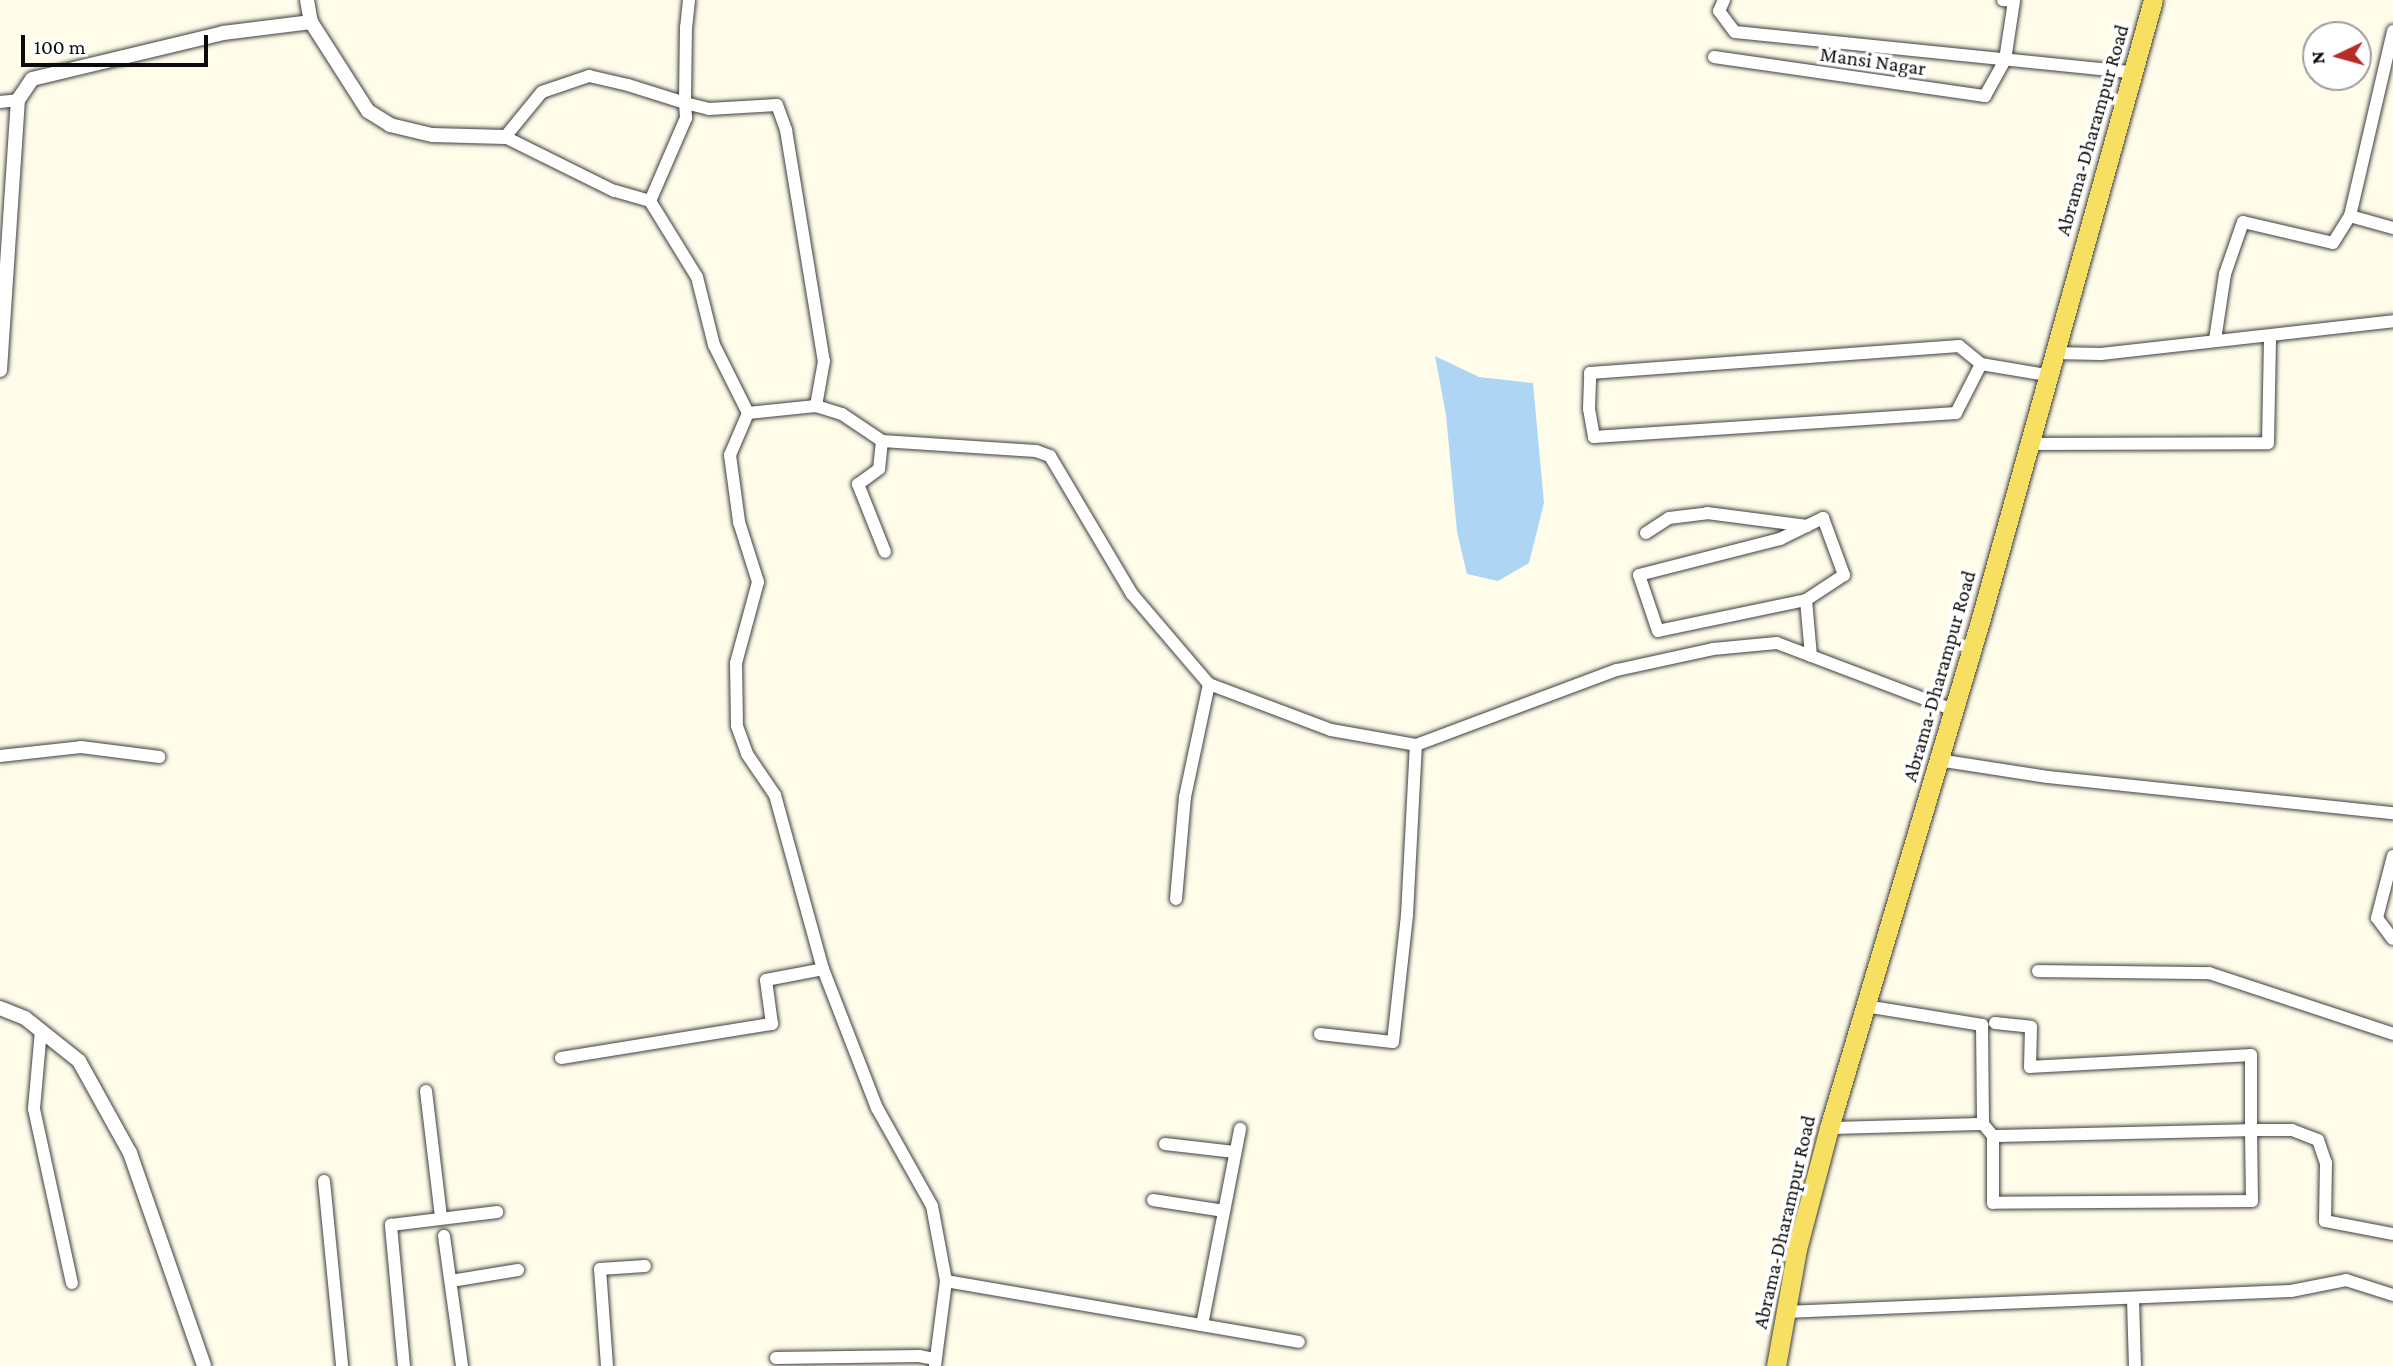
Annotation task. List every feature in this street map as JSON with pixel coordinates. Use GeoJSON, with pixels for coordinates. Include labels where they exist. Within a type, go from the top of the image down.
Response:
{"type":"FeatureCollection","features":[{"type":"Feature","properties":{"kind":"main road","name":"Abrama-Dharampur Road"},"geometry":{"type":"LineString","coordinates":[[1776,1366],[1785,1312],[1829,1128],[1953,710],[2153,0]]}},
{"type":"Feature","properties":{"kind":"street"},"geometry":{"type":"LineString","coordinates":[[307,0],[312,22],[368,111],[390,125],[432,135],[505,137],[614,191],[650,201],[697,277],[714,345],[748,413],[730,455],[739,522],[758,582],[736,663],[737,726],[747,754],[775,795],[823,969],[877,1108],[932,1206],[946,1281],[934,1363],[865,1355],[776,1358]]}},
{"type":"Feature","properties":{"kind":"street"},"geometry":{"type":"LineString","coordinates":[[650,201],[686,118],[690,0]]}},
{"type":"Feature","properties":{"kind":"street","name":"Mansi Nagar"},"geometry":{"type":"LineString","coordinates":[[1724,0],[1718,11],[1735,32],[2133,72]]}},
{"type":"Feature","properties":{"kind":"street","name":"Mansi Nagar"},"geometry":{"type":"LineString","coordinates":[[1714,58],[1985,96],[2005,60],[2014,1],[2003,0]]}},
{"type":"Feature","properties":{"kind":"street"},"geometry":{"type":"LineString","coordinates":[[0,370],[18,100],[32,79],[223,33],[312,22]]}},
{"type":"Feature","properties":{"kind":"street"},"geometry":{"type":"LineString","coordinates":[[2215,340],[2225,274],[2243,222],[2333,243],[2350,216],[2393,31]]}},
{"type":"Feature","properties":{"kind":"street"},"geometry":{"type":"LineString","coordinates":[[505,137],[542,92],[589,76],[709,109],[777,105],[786,130],[824,361],[816,406]]}},
{"type":"Feature","properties":{"kind":"street"},"geometry":{"type":"LineString","coordinates":[[0,102],[18,100]]}},
{"type":"Feature","properties":{"kind":"street"},"geometry":{"type":"LineString","coordinates":[[2350,216],[2393,228]]}},
{"type":"Feature","properties":{"kind":"street"},"geometry":{"type":"LineString","coordinates":[[2053,352],[2101,354],[2215,340],[2270,338],[2393,321]]}},
{"type":"Feature","properties":{"kind":"street"},"geometry":{"type":"LineString","coordinates":[[2028,444],[2268,443],[2270,338]]}},
{"type":"Feature","properties":{"kind":"street"},"geometry":{"type":"LineString","coordinates":[[1981,364],[1956,413],[1594,437],[1589,409],[1590,373],[1959,346],[1981,364],[2047,375]]}},
{"type":"Feature","properties":{"kind":"street"},"geometry":{"type":"LineString","coordinates":[[748,413],[816,406],[842,414],[882,441],[1036,451],[1050,456],[1132,594],[1209,684],[1331,730],[1416,745],[1617,670],[1713,649],[1777,643],[1953,710]]}},
{"type":"Feature","properties":{"kind":"street"},"geometry":{"type":"LineString","coordinates":[[882,441],[879,469],[858,484],[884,552]]}},
{"type":"Feature","properties":{"kind":"street"},"geometry":{"type":"LineString","coordinates":[[1646,533],[1669,518],[1707,513],[1807,526]]}},
{"type":"Feature","properties":{"kind":"street"},"geometry":{"type":"LineString","coordinates":[[1823,518],[1844,575],[1806,600],[1658,631],[1639,575],[1780,539],[1823,518]]}},
{"type":"Feature","properties":{"kind":"street"},"geometry":{"type":"LineString","coordinates":[[1806,600],[1811,656]]}},
{"type":"Feature","properties":{"kind":"street"},"geometry":{"type":"LineString","coordinates":[[1176,899],[1185,797],[1209,684]]}},
{"type":"Feature","properties":{"kind":"street"},"geometry":{"type":"LineString","coordinates":[[1320,1034],[1393,1042],[1406,915],[1416,745]]}},
{"type":"Feature","properties":{"kind":"street"},"geometry":{"type":"LineString","coordinates":[[0,756],[81,747],[159,757]]}},
{"type":"Feature","properties":{"kind":"street"},"geometry":{"type":"LineString","coordinates":[[1938,760],[2048,777],[2393,813]]}},
{"type":"Feature","properties":{"kind":"street"},"geometry":{"type":"LineString","coordinates":[[2393,856],[2377,918],[2393,939]]}},
{"type":"Feature","properties":{"kind":"street"},"geometry":{"type":"LineString","coordinates":[[561,1058],[772,1024],[766,980],[823,969]]}},
{"type":"Feature","properties":{"kind":"street"},"geometry":{"type":"LineString","coordinates":[[2038,971],[2209,973],[2393,1034]]}},
{"type":"Feature","properties":{"kind":"street"},"geometry":{"type":"LineString","coordinates":[[1866,1006],[1983,1025],[1983,1124],[1993,1136],[1993,1203],[2252,1201],[2251,1055],[2030,1067],[2031,1027],[1995,1023]]}},
{"type":"Feature","properties":{"kind":"street"},"geometry":{"type":"LineString","coordinates":[[0,1008],[25,1018],[79,1061],[130,1153],[204,1366]]}},
{"type":"Feature","properties":{"kind":"street"},"geometry":{"type":"LineString","coordinates":[[41,1030],[34,1109],[72,1283]]}},
{"type":"Feature","properties":{"kind":"street"},"geometry":{"type":"LineString","coordinates":[[426,1091],[440,1217]]}},
{"type":"Feature","properties":{"kind":"street"},"geometry":{"type":"LineString","coordinates":[[1829,1128],[1983,1124]]}},
{"type":"Feature","properties":{"kind":"street"},"geometry":{"type":"LineString","coordinates":[[1202,1325],[1240,1129]]}},
{"type":"Feature","properties":{"kind":"street"},"geometry":{"type":"LineString","coordinates":[[1993,1136],[2292,1130],[2318,1140],[2326,1163],[2325,1222],[2393,1234]]}},
{"type":"Feature","properties":{"kind":"street"},"geometry":{"type":"LineString","coordinates":[[1165,1144],[1236,1152]]}},
{"type":"Feature","properties":{"kind":"street"},"geometry":{"type":"LineString","coordinates":[[324,1181],[342,1366]]}},
{"type":"Feature","properties":{"kind":"street"},"geometry":{"type":"LineString","coordinates":[[1153,1200],[1224,1211]]}},
{"type":"Feature","properties":{"kind":"street"},"geometry":{"type":"LineString","coordinates":[[404,1366],[391,1225],[497,1212]]}},
{"type":"Feature","properties":{"kind":"street"},"geometry":{"type":"LineString","coordinates":[[444,1236],[462,1366]]}},
{"type":"Feature","properties":{"kind":"street"},"geometry":{"type":"LineString","coordinates":[[607,1366],[600,1269],[645,1266]]}},
{"type":"Feature","properties":{"kind":"street"},"geometry":{"type":"LineString","coordinates":[[451,1281],[518,1270]]}},
{"type":"Feature","properties":{"kind":"street"},"geometry":{"type":"LineString","coordinates":[[1785,1312],[1977,1301],[2133,1300],[2291,1291],[2347,1280],[2393,1295]]}},
{"type":"Feature","properties":{"kind":"street"},"geometry":{"type":"LineString","coordinates":[[946,1281],[1299,1342]]}},
{"type":"Feature","properties":{"kind":"street"},"geometry":{"type":"LineString","coordinates":[[2133,1300],[2135,1366]]}},
{"type":"Feature","properties":{"kind":"water"},"geometry":{"type":"Polygon","coordinates":[[[1435,356],[1479,377],[1533,383],[1544,503],[1529,563],[1498,581],[1467,574],[1457,532],[1446,415],[1435,356]]]}}]}
